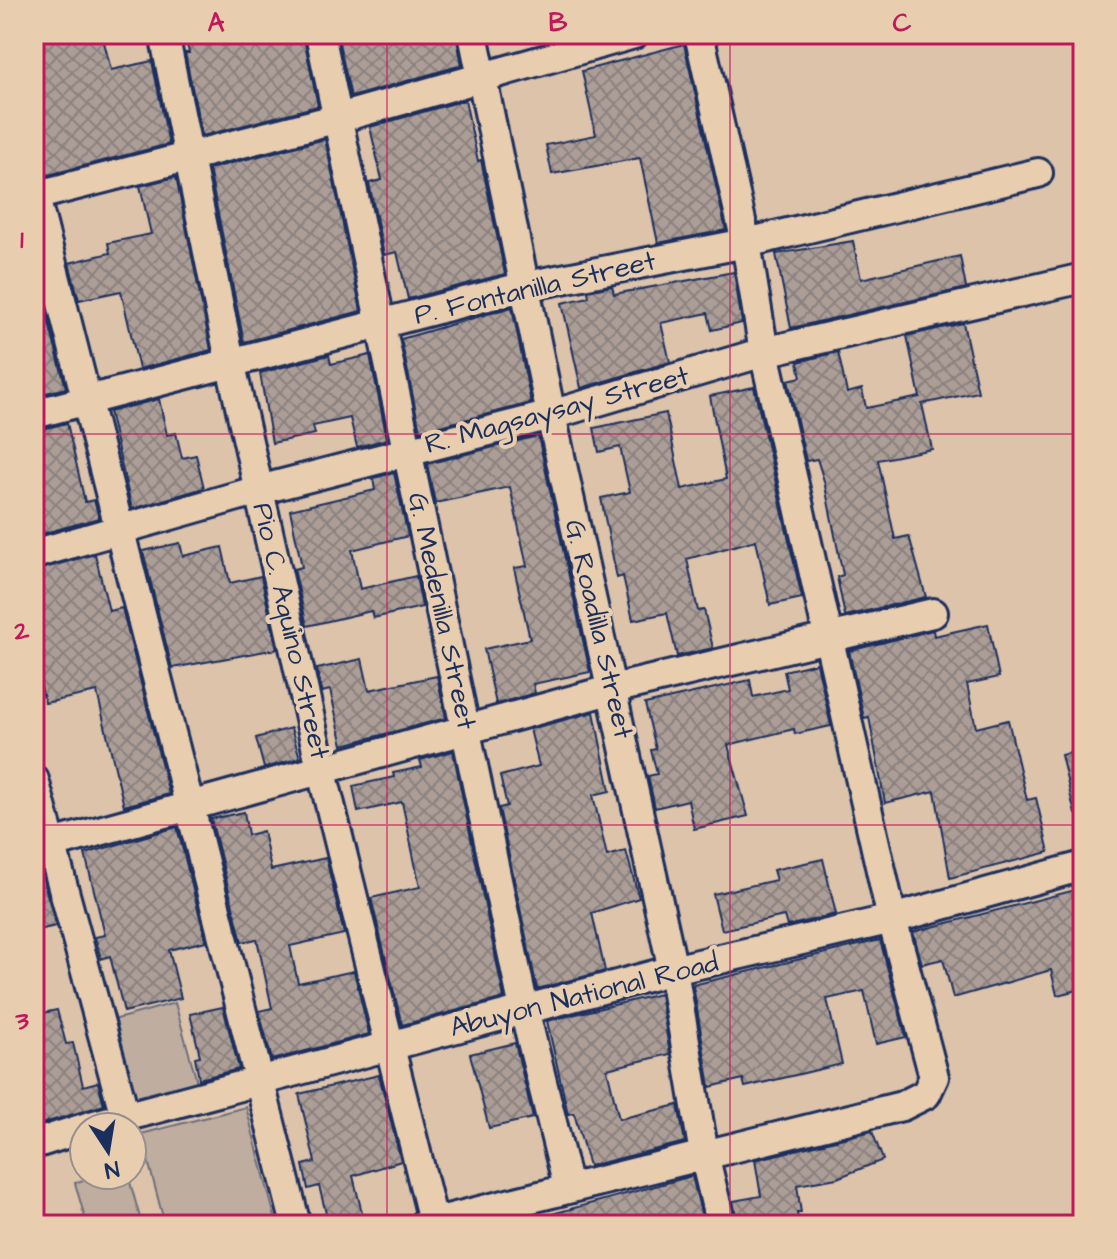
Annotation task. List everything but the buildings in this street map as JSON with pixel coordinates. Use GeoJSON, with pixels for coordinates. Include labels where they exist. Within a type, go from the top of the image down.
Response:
{"type":"FeatureCollection","features":[{"type":"Feature","properties":{"kind":"street","name":"Pio C. Aquino Street"},"geometry":{"type":"LineString","coordinates":[[164,34],[230,361],[321,768],[391,1045],[430,1224]]}},
{"type":"Feature","properties":{"kind":"street","name":"G. Medenilla Street"},"geometry":{"type":"LineString","coordinates":[[320,34],[383,323],[524,1009],[568,1187]]}},
{"type":"Feature","properties":{"kind":"street","name":"G. Roadilla Street"},"geometry":{"type":"LineString","coordinates":[[473,34],[551,415],[673,970],[704,1154],[721,1225]]}},
{"type":"Feature","properties":{"kind":"street"},"geometry":{"type":"LineString","coordinates":[[296,1225],[34,195],[339,118],[634,34]]}},
{"type":"Feature","properties":{"kind":"street"},"geometry":{"type":"LineString","coordinates":[[430,1224],[568,1187],[902,1106],[926,1094],[934,1077],[892,919],[764,352],[746,243],[699,34]]}},
{"type":"Feature","properties":{"kind":"street","name":"P. Fontanilla Street"},"geometry":{"type":"LineString","coordinates":[[34,414],[526,286],[746,243],[1038,173]]}},
{"type":"Feature","properties":{"kind":"street","name":"R. Magsaysay Street"},"geometry":{"type":"LineString","coordinates":[[34,554],[259,490],[551,415],[764,352],[1083,278]]}},
{"type":"Feature","properties":{"kind":"street"},"geometry":{"type":"LineString","coordinates":[[42,846],[613,689],[933,613]]}},
{"type":"Feature","properties":{"kind":"street"},"geometry":{"type":"LineString","coordinates":[[34,780],[42,846],[123,1111]]}},
{"type":"Feature","properties":{"kind":"street","name":"Abuyon National Road"},"geometry":{"type":"LineString","coordinates":[[143,1111],[673,970],[892,919],[1083,866]]}},
{"type":"Feature","properties":{"kind":"street","name":"Abuyon National Road"},"geometry":{"type":"LineString","coordinates":[[34,1144],[68,1133]]}},
{"type":"Feature","properties":{"kind":"shaded area"},"geometry":{"type":"Polygon","coordinates":[[[175,1003],[197,1082],[127,1101],[106,1022],[175,1003]]]}},
{"type":"Feature","properties":{"kind":"shaded area"},"geometry":{"type":"Polygon","coordinates":[[[246,1107],[277,1225],[165,1225],[148,1161],[148,1132],[246,1107]]]}},
{"type":"Feature","properties":{"kind":"shaded area"},"geometry":{"type":"Polygon","coordinates":[[[77,1191],[132,1191],[142,1225],[87,1225],[77,1191]]]}}]}
